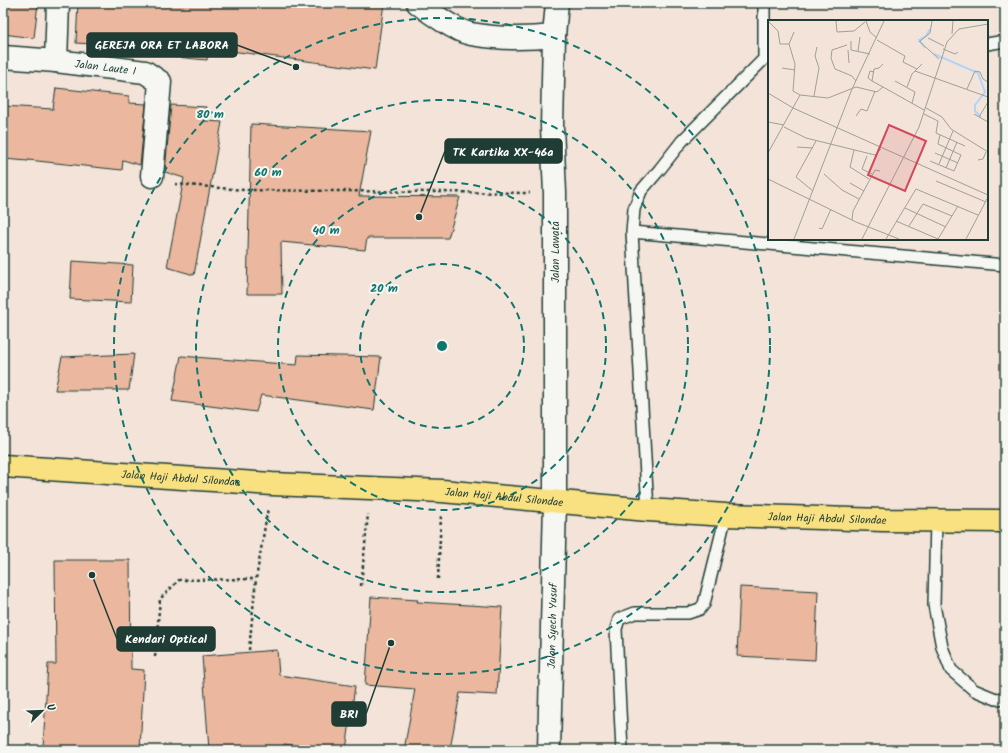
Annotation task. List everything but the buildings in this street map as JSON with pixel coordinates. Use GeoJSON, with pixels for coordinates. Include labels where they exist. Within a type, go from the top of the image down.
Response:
{"type":"FeatureCollection","features":[{"type":"Feature","properties":{"kind":"highway","name":"Jalan Haji Abdul Silondae"},"geometry":{"type":"LineString","coordinates":[[3,466],[272,484],[442,492],[648,510],[726,515],[883,520],[1005,521]]}},
{"type":"Feature","properties":{"kind":"street"},"geometry":{"type":"LineString","coordinates":[[56,62],[58,3]]}},
{"type":"Feature","properties":{"kind":"street"},"geometry":{"type":"LineString","coordinates":[[418,3],[450,25],[470,34],[503,38],[554,36]]}},
{"type":"Feature","properties":{"kind":"street","name":"Jalan Lawata"},"geometry":{"type":"LineString","coordinates":[[555,502],[555,193],[552,127],[556,3]]}},
{"type":"Feature","properties":{"kind":"street","name":"Jalan Laute I"},"geometry":{"type":"LineString","coordinates":[[3,57],[145,72],[160,82],[161,180]]}},
{"type":"Feature","properties":{"kind":"street","name":"Jalan Syech Yusuf"},"geometry":{"type":"LineString","coordinates":[[549,750],[555,502]]}},
{"type":"Feature","properties":{"kind":"lane"},"geometry":{"type":"LineString","coordinates":[[648,510],[632,232],[634,209],[641,191],[682,141],[767,56],[764,3]]}},
{"type":"Feature","properties":{"kind":"lane"},"geometry":{"type":"LineString","coordinates":[[988,44],[1005,41]]}},
{"type":"Feature","properties":{"kind":"lane"},"geometry":{"type":"LineString","coordinates":[[632,232],[1005,265]]}},
{"type":"Feature","properties":{"kind":"lane"},"geometry":{"type":"LineString","coordinates":[[622,750],[616,629],[619,619],[634,613],[688,613],[700,610],[704,604],[726,515]]}},
{"type":"Feature","properties":{"kind":"lane"},"geometry":{"type":"LineString","coordinates":[[936,520],[934,605],[942,647],[951,670],[974,690],[996,698],[1005,698]]}},
{"type":"Feature","properties":{"kind":"path"},"geometry":{"type":"LineString","coordinates":[[161,180],[244,190],[555,193]]}},
{"type":"Feature","properties":{"kind":"path"},"geometry":{"type":"LineString","coordinates":[[249,650],[256,579],[272,484]]}},
{"type":"Feature","properties":{"kind":"path"},"geometry":{"type":"LineString","coordinates":[[361,586],[370,489]]}},
{"type":"Feature","properties":{"kind":"path"},"geometry":{"type":"LineString","coordinates":[[438,579],[442,492]]}},
{"type":"Feature","properties":{"kind":"path"},"geometry":{"type":"LineString","coordinates":[[155,657],[160,599],[179,580],[256,579]]}},
{"type":"Feature","properties":{"kind":"place","name":"GEREJA ORA ET LABORA"},"geometry":{"type":"Point","coordinates":[296,67]}},
{"type":"Feature","properties":{"kind":"place","name":"TK Kartika XX-46a"},"geometry":{"type":"Point","coordinates":[419,217]}},
{"type":"Feature","properties":{"kind":"place","name":"Kendari Optical"},"geometry":{"type":"Point","coordinates":[92,575]}},
{"type":"Feature","properties":{"kind":"place","name":"BRI"},"geometry":{"type":"Point","coordinates":[391,643]}}]}
